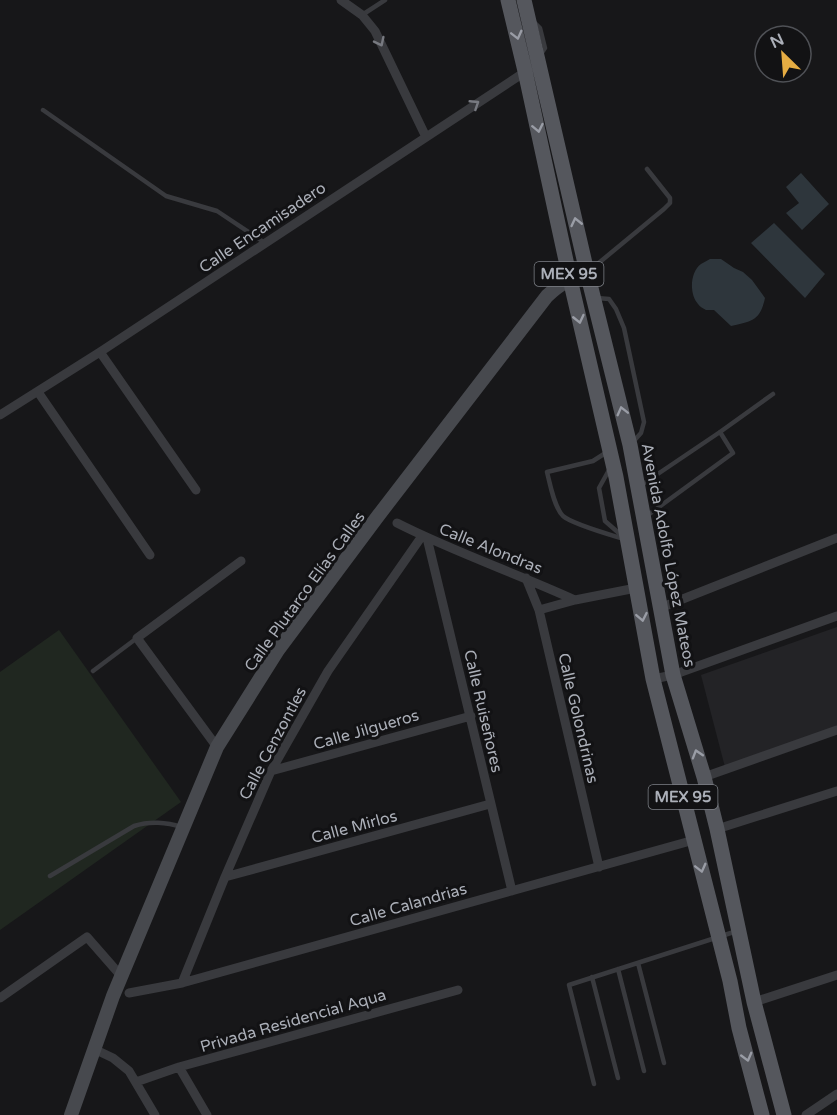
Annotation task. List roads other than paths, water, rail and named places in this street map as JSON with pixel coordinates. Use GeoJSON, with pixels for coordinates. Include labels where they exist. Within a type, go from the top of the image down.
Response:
{"type":"FeatureCollection","features":[{"type":"Feature","properties":{"kind":"main road","name":"MEX 95"},"geometry":{"type":"LineString","coordinates":[[508,0],[613,464],[653,679],[762,1115]]}},
{"type":"Feature","properties":{"kind":"main road","name":"Avenida Adolfo López Mateos"},"geometry":{"type":"LineString","coordinates":[[524,0],[630,445],[672,675],[704,777],[754,1002],[784,1115]]}},
{"type":"Feature","properties":{"kind":"main road"},"geometry":{"type":"LineString","coordinates":[[613,464],[637,480]]}},
{"type":"Feature","properties":{"kind":"main road"},"geometry":{"type":"LineString","coordinates":[[730,981],[748,974]]}},
{"type":"Feature","properties":{"kind":"street"},"geometry":{"type":"LineString","coordinates":[[341,0],[362,15],[375,31],[426,136]]}},
{"type":"Feature","properties":{"kind":"street","name":"Calle Encamisadero"},"geometry":{"type":"LineString","coordinates":[[0,415],[100,352],[539,61]]}},
{"type":"Feature","properties":{"kind":"street","name":"Calle Plutarco Elías Calles"},"geometry":{"type":"LineString","coordinates":[[71,1115],[122,977],[217,747],[278,650],[547,296],[558,286],[587,272]]}},
{"type":"Feature","properties":{"kind":"street"},"geometry":{"type":"LineString","coordinates":[[100,352],[196,490]]}},
{"type":"Feature","properties":{"kind":"street"},"geometry":{"type":"LineString","coordinates":[[38,392],[150,555]]}},
{"type":"Feature","properties":{"kind":"street","name":"Calle Alondras"},"geometry":{"type":"LineString","coordinates":[[397,523],[574,600]]}},
{"type":"Feature","properties":{"kind":"street","name":"Calle Ruiseñores"},"geometry":{"type":"LineString","coordinates":[[425,537],[471,716],[512,891]]}},
{"type":"Feature","properties":{"kind":"street","name":"Calle Cenzontles"},"geometry":{"type":"LineString","coordinates":[[182,982],[270,771],[328,670],[425,537]]}},
{"type":"Feature","properties":{"kind":"street"},"geometry":{"type":"LineString","coordinates":[[660,608],[837,538]]}},
{"type":"Feature","properties":{"kind":"street"},"geometry":{"type":"LineString","coordinates":[[217,747],[137,638],[241,561]]}},
{"type":"Feature","properties":{"kind":"street","name":"Calle Golondrinas"},"geometry":{"type":"LineString","coordinates":[[526,578],[538,610],[599,867]]}},
{"type":"Feature","properties":{"kind":"street"},"geometry":{"type":"LineString","coordinates":[[538,610],[574,600],[636,588]]}},
{"type":"Feature","properties":{"kind":"street"},"geometry":{"type":"LineString","coordinates":[[653,679],[672,675],[837,616]]}},
{"type":"Feature","properties":{"kind":"street","name":"Calle Jilgueros"},"geometry":{"type":"LineString","coordinates":[[270,771],[471,716]]}},
{"type":"Feature","properties":{"kind":"street"},"geometry":{"type":"LineString","coordinates":[[704,777],[837,730]]}},
{"type":"Feature","properties":{"kind":"street"},"geometry":{"type":"LineString","coordinates":[[717,829],[837,791]]}},
{"type":"Feature","properties":{"kind":"street","name":"Calle Mirlos"},"geometry":{"type":"LineString","coordinates":[[225,877],[490,804]]}},
{"type":"Feature","properties":{"kind":"street","name":"Calle Calandrias"},"geometry":{"type":"LineString","coordinates":[[129,993],[182,982],[694,840]]}},
{"type":"Feature","properties":{"kind":"street"},"geometry":{"type":"LineString","coordinates":[[0,998],[87,937],[122,977]]}},
{"type":"Feature","properties":{"kind":"street"},"geometry":{"type":"LineString","coordinates":[[754,1002],[837,975]]}},
{"type":"Feature","properties":{"kind":"street","name":"Privada Residencial Aqua"},"geometry":{"type":"LineString","coordinates":[[136,1082],[179,1067],[458,990]]}},
{"type":"Feature","properties":{"kind":"street"},"geometry":{"type":"LineString","coordinates":[[94,1049],[113,1058],[129,1071],[155,1115]]}},
{"type":"Feature","properties":{"kind":"street"},"geometry":{"type":"LineString","coordinates":[[179,1067],[207,1115]]}},
{"type":"Feature","properties":{"kind":"street"},"geometry":{"type":"LineString","coordinates":[[806,1115],[837,1094]]}},
{"type":"Feature","properties":{"kind":"lane"},"geometry":{"type":"LineString","coordinates":[[362,15],[385,0]]}},
{"type":"Feature","properties":{"kind":"lane"},"geometry":{"type":"LineString","coordinates":[[43,110],[166,196],[217,212],[265,243]]}},
{"type":"Feature","properties":{"kind":"lane"},"geometry":{"type":"LineString","coordinates":[[587,272],[670,203],[670,198],[647,169]]}},
{"type":"Feature","properties":{"kind":"lane"},"geometry":{"type":"LineString","coordinates":[[594,298],[609,299],[624,328],[644,422],[641,433],[630,445]]}},
{"type":"Feature","properties":{"kind":"lane"},"geometry":{"type":"LineString","coordinates":[[637,480],[720,432],[773,394]]}},
{"type":"Feature","properties":{"kind":"lane"},"geometry":{"type":"LineString","coordinates":[[643,518],[733,453],[720,432]]}},
{"type":"Feature","properties":{"kind":"lane"},"geometry":{"type":"LineString","coordinates":[[613,464],[593,461],[547,472],[554,500],[562,515],[574,523],[628,540]]}},
{"type":"Feature","properties":{"kind":"lane"},"geometry":{"type":"LineString","coordinates":[[93,670],[137,638]]}},
{"type":"Feature","properties":{"kind":"lane"},"geometry":{"type":"LineString","coordinates":[[50,876],[134,826],[171,824],[184,827]]}},
{"type":"Feature","properties":{"kind":"lane"},"geometry":{"type":"LineString","coordinates":[[594,1084],[569,985],[739,931]]}},
{"type":"Feature","properties":{"kind":"lane"},"geometry":{"type":"LineString","coordinates":[[638,963],[664,1063]]}},
{"type":"Feature","properties":{"kind":"lane"},"geometry":{"type":"LineString","coordinates":[[618,969],[644,1071]]}},
{"type":"Feature","properties":{"kind":"lane"},"geometry":{"type":"LineString","coordinates":[[592,977],[618,1078]]}}]}
